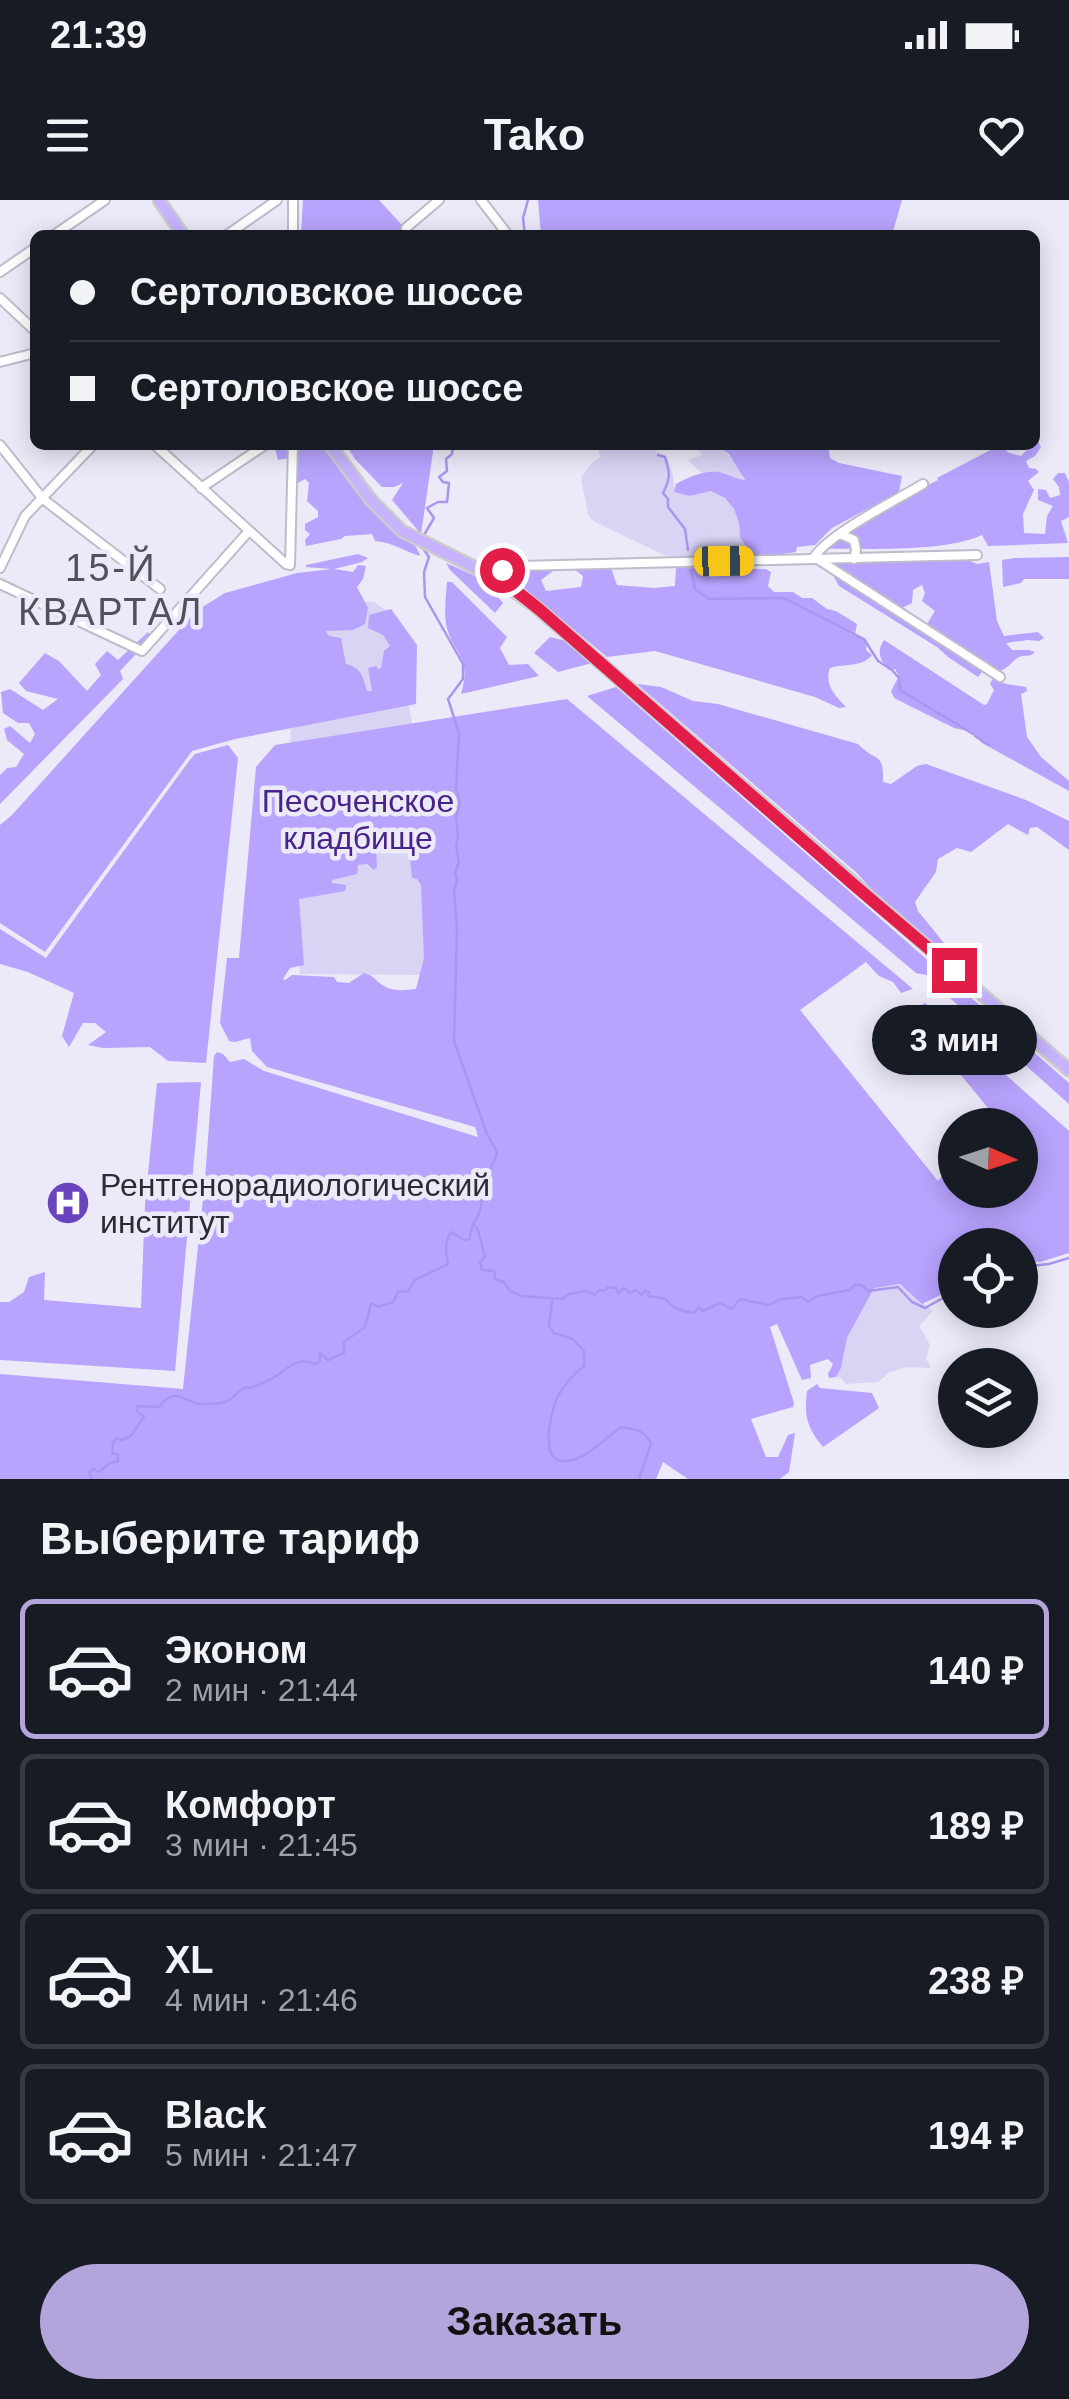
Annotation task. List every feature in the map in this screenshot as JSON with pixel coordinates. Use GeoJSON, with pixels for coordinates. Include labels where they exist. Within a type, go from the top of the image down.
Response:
{"type":"FeatureCollection","features":[{"type":"Feature","properties":{"kind":"main road"},"geometry":{"type":"LineString","coordinates":[[159,200],[180,230]]}},
{"type":"Feature","properties":{"kind":"main road"},"geometry":{"type":"LineString","coordinates":[[334,450],[381,512],[402,531],[492,576],[540,610],[1069,1070]]}},
{"type":"Feature","properties":{"kind":"street"},"geometry":{"type":"LineString","coordinates":[[61,230],[104,200]]}},
{"type":"Feature","properties":{"kind":"street"},"geometry":{"type":"LineString","coordinates":[[234,230],[277,200]]}},
{"type":"Feature","properties":{"kind":"street"},"geometry":{"type":"LineString","coordinates":[[292,200],[293,230]]}},
{"type":"Feature","properties":{"kind":"street"},"geometry":{"type":"LineString","coordinates":[[406,228],[439,200]]}},
{"type":"Feature","properties":{"kind":"street"},"geometry":{"type":"LineString","coordinates":[[481,200],[504,230]]}},
{"type":"Feature","properties":{"kind":"street"},"geometry":{"type":"LineString","coordinates":[[0,272],[30,251]]}},
{"type":"Feature","properties":{"kind":"street"},"geometry":{"type":"LineString","coordinates":[[0,298],[30,326]]}},
{"type":"Feature","properties":{"kind":"street"},"geometry":{"type":"LineString","coordinates":[[0,362],[30,354]]}},
{"type":"Feature","properties":{"kind":"street"},"geometry":{"type":"LineString","coordinates":[[0,445],[43,499],[160,589]]}},
{"type":"Feature","properties":{"kind":"street"},"geometry":{"type":"LineString","coordinates":[[0,568],[25,516],[88,450]]}},
{"type":"Feature","properties":{"kind":"street"},"geometry":{"type":"LineString","coordinates":[[160,450],[290,565],[293,450]]}},
{"type":"Feature","properties":{"kind":"street"},"geometry":{"type":"LineString","coordinates":[[201,488],[258,450]]}},
{"type":"Feature","properties":{"kind":"street"},"geometry":{"type":"LineString","coordinates":[[816,559],[817,551],[840,534],[923,484]]}},
{"type":"Feature","properties":{"kind":"street"},"geometry":{"type":"LineString","coordinates":[[0,584],[142,651],[248,530]]}},
{"type":"Feature","properties":{"kind":"street"},"geometry":{"type":"LineString","coordinates":[[840,534],[854,540],[854,559]]}},
{"type":"Feature","properties":{"kind":"street"},"geometry":{"type":"LineString","coordinates":[[492,576],[518,566],[977,555]]}},
{"type":"Feature","properties":{"kind":"street"},"geometry":{"type":"LineString","coordinates":[[816,559],[1000,677]]}},
{"type":"Feature","properties":{"kind":"green space"},"geometry":{"type":"Polygon","coordinates":[[[303,200],[379,200],[406,230],[301,230],[303,200]]]}},
{"type":"Feature","properties":{"kind":"green space"},"geometry":{"type":"Polygon","coordinates":[[[538,200],[902,200],[893,230],[541,230],[538,200]]]}},
{"type":"Feature","properties":{"kind":"green space"},"geometry":{"type":"Polygon","coordinates":[[[275,450],[329,450],[374,509],[413,543],[420,556],[375,541],[372,534],[306,546],[310,534],[305,524],[318,517],[318,511],[307,501],[309,483],[305,479],[294,485],[287,483],[294,468],[290,458],[278,460],[275,450]]]}},
{"type":"Feature","properties":{"kind":"green space"},"geometry":{"type":"Polygon","coordinates":[[[349,450],[433,450],[421,534],[392,500],[403,483],[382,487],[349,450]]]}},
{"type":"Feature","properties":{"kind":"green space"},"geometry":{"type":"Polygon","coordinates":[[[598,450],[654,450],[667,457],[675,492],[691,496],[711,491],[725,498],[734,509],[749,559],[666,556],[595,522],[588,515],[581,477],[601,457],[598,450]]]}},
{"type":"Feature","properties":{"kind":"green space"},"geometry":{"type":"Polygon","coordinates":[[[698,450],[726,453],[745,482],[704,475],[688,460],[702,455],[698,450]]]}},
{"type":"Feature","properties":{"kind":"green space"},"geometry":{"type":"Polygon","coordinates":[[[723,450],[829,450],[830,458],[839,463],[902,476],[899,492],[832,528],[815,545],[749,559],[734,509],[725,498],[711,491],[690,496],[674,492],[676,484],[708,472],[745,480],[723,450]]]}},
{"type":"Feature","properties":{"kind":"green space"},"geometry":{"type":"Polygon","coordinates":[[[990,450],[1021,456],[1027,450],[1039,450],[1026,461],[1029,468],[1039,472],[1028,481],[1034,490],[1023,514],[1024,533],[1045,534],[1047,516],[1053,506],[1038,500],[1038,489],[1046,490],[1050,498],[1060,495],[1053,479],[1058,473],[1065,473],[1069,482],[1069,517],[1061,521],[1068,543],[988,546],[982,535],[926,547],[821,549],[909,494],[990,450]]]}},
{"type":"Feature","properties":{"kind":"green space"},"geometry":{"type":"Polygon","coordinates":[[[358,554],[368,558],[334,569],[353,572],[358,565],[366,566],[357,587],[368,608],[365,624],[353,630],[326,631],[329,636],[341,638],[346,664],[359,671],[367,691],[372,691],[368,668],[381,668],[384,651],[390,646],[383,635],[368,628],[369,615],[391,609],[417,645],[416,704],[192,751],[45,952],[0,923],[0,825],[196,611],[225,593],[297,573],[332,569],[306,565],[358,554]]]}},
{"type":"Feature","properties":{"kind":"green space"},"geometry":{"type":"Polygon","coordinates":[[[1069,557],[1069,579],[1024,579],[1003,587],[1002,560],[1069,557]]]}},
{"type":"Feature","properties":{"kind":"green space"},"geometry":{"type":"Polygon","coordinates":[[[968,560],[977,564],[989,562],[997,621],[1004,636],[1038,632],[1044,638],[1006,643],[1012,650],[1035,652],[1019,657],[1000,671],[927,624],[935,611],[922,601],[922,585],[913,590],[912,603],[902,608],[836,564],[968,560]]]}},
{"type":"Feature","properties":{"kind":"green space"},"geometry":{"type":"Polygon","coordinates":[[[446,563],[484,580],[503,603],[495,613],[450,570],[446,563]]]}},
{"type":"Feature","properties":{"kind":"green space"},"geometry":{"type":"Polygon","coordinates":[[[557,568],[541,580],[546,591],[581,587],[583,576],[574,569],[611,568],[617,585],[654,588],[675,586],[676,568],[766,569],[771,572],[768,586],[774,592],[812,598],[857,624],[855,634],[867,642],[866,650],[872,655],[858,664],[830,668],[830,685],[846,707],[839,708],[815,697],[655,651],[607,657],[513,579],[513,573],[519,570],[557,568]]]}},
{"type":"Feature","properties":{"kind":"green space","name":"Песоченское кладбище"},"geometry":{"type":"Polygon","coordinates":[[[297,574],[355,601],[374,602],[388,612],[411,717],[424,814],[424,975],[300,974],[292,875],[289,575],[297,574]]]}},
{"type":"Feature","properties":{"kind":"green space"},"geometry":{"type":"Polygon","coordinates":[[[836,574],[988,672],[978,677],[839,586],[836,574]]]}},
{"type":"Feature","properties":{"kind":"green space"},"geometry":{"type":"Polygon","coordinates":[[[447,582],[452,582],[507,637],[500,648],[509,665],[528,664],[539,676],[461,694],[465,671],[446,624],[447,582]]]}},
{"type":"Feature","properties":{"kind":"green space"},"geometry":{"type":"Polygon","coordinates":[[[148,632],[151,638],[120,671],[123,679],[0,804],[0,775],[7,768],[16,767],[24,754],[7,740],[4,729],[10,726],[30,743],[35,734],[29,723],[18,723],[3,713],[1,692],[10,689],[43,710],[58,699],[26,691],[19,683],[45,653],[59,661],[87,691],[101,675],[95,664],[107,651],[118,660],[148,632]]]}},
{"type":"Feature","properties":{"kind":"green space"},"geometry":{"type":"Polygon","coordinates":[[[550,637],[566,641],[592,663],[558,672],[534,653],[550,637]]]}},
{"type":"Feature","properties":{"kind":"green space"},"geometry":{"type":"Polygon","coordinates":[[[884,640],[984,705],[994,690],[990,684],[993,678],[1026,687],[1027,691],[1021,694],[1027,737],[1041,757],[1069,781],[1069,791],[982,743],[972,732],[954,728],[894,698],[891,691],[899,676],[881,659],[884,640]]]}},
{"type":"Feature","properties":{"kind":"green space"},"geometry":{"type":"Polygon","coordinates":[[[637,684],[661,687],[693,701],[718,704],[858,744],[880,761],[883,782],[891,784],[926,764],[1026,800],[1069,821],[1069,850],[1037,827],[1030,828],[1028,835],[1008,824],[971,852],[957,848],[938,859],[936,872],[915,902],[961,964],[958,965],[637,684]]]}},
{"type":"Feature","properties":{"kind":"green space"},"geometry":{"type":"Polygon","coordinates":[[[616,687],[940,971],[935,977],[916,973],[587,696],[616,687]]]}},
{"type":"Feature","properties":{"kind":"green space"},"geometry":{"type":"Polygon","coordinates":[[[567,699],[913,989],[901,993],[866,962],[800,1010],[938,1181],[938,1208],[1038,1208],[1038,1108],[988,1108],[909,1012],[925,1003],[1069,1131],[1069,1253],[1038,1262],[1038,1228],[938,1228],[938,1296],[922,1304],[900,1284],[874,1288],[847,1338],[836,1377],[829,1378],[833,1364],[828,1359],[810,1365],[811,1378],[802,1380],[777,1324],[770,1327],[794,1403],[793,1407],[751,1419],[766,1457],[778,1457],[788,1435],[795,1433],[789,1472],[780,1479],[688,1479],[663,1462],[656,1479],[0,1479],[0,1374],[183,1389],[217,1052],[230,1062],[244,1059],[264,1071],[478,1137],[475,1127],[267,1067],[252,1051],[250,1038],[229,1041],[220,1023],[227,958],[239,958],[256,767],[275,745],[567,699]],[[304,827],[303,832],[372,845],[377,867],[374,870],[367,864],[358,865],[357,874],[332,880],[346,885],[345,891],[299,899],[304,965],[290,968],[283,979],[292,975],[334,977],[337,982],[349,983],[364,973],[391,989],[416,989],[424,958],[421,885],[412,878],[410,859],[419,853],[418,846],[304,827]]]}},
{"type":"Feature","properties":{"kind":"green space"},"geometry":{"type":"Polygon","coordinates":[[[228,745],[238,758],[206,1063],[168,1061],[150,1047],[88,1045],[106,1032],[95,1023],[83,1023],[69,1047],[62,1036],[74,993],[0,964],[0,929],[46,958],[189,761],[195,754],[228,745]]]}},
{"type":"Feature","properties":{"kind":"green space"},"geometry":{"type":"Polygon","coordinates":[[[952,981],[1069,1083],[1069,1104],[941,990],[952,981]]]}},
{"type":"Feature","properties":{"kind":"green space"},"geometry":{"type":"Polygon","coordinates":[[[201,1082],[175,1371],[0,1360],[0,1302],[9,1302],[24,1292],[29,1277],[45,1272],[44,1300],[141,1308],[145,1204],[157,1083],[201,1082]]]}},
{"type":"Feature","properties":{"kind":"green space"},"geometry":{"type":"Polygon","coordinates":[[[900,1284],[933,1311],[919,1326],[930,1345],[926,1358],[931,1368],[907,1367],[890,1372],[878,1382],[846,1384],[836,1377],[847,1338],[874,1288],[900,1284]]]}},
{"type":"Feature","properties":{"kind":"green space"},"geometry":{"type":"Polygon","coordinates":[[[817,1384],[820,1388],[872,1393],[879,1408],[823,1447],[807,1415],[807,1391],[817,1384]]]}},
{"type":"Feature","properties":{"kind":"waterway"},"geometry":{"type":"LineString","coordinates":[[524,230],[528,200]]}},
{"type":"Feature","properties":{"kind":"waterway"},"geometry":{"type":"LineString","coordinates":[[424,535],[434,518],[427,508],[447,502],[449,483],[439,477],[447,471],[446,459],[452,450]]}},
{"type":"Feature","properties":{"kind":"waterway"},"geometry":{"type":"LineString","coordinates":[[658,455],[665,457],[669,472],[663,493],[668,507],[685,529],[688,550]]}},
{"type":"Feature","properties":{"kind":"waterway"},"geometry":{"type":"LineString","coordinates":[[422,547],[429,557],[424,572],[425,597],[463,664],[463,679],[448,699],[459,733],[454,1041],[497,1152],[484,1181],[480,1211],[473,1223],[485,1257],[480,1262],[482,1270],[494,1271],[495,1279],[521,1296],[562,1299],[587,1291],[595,1295],[608,1287],[616,1288],[618,1293],[624,1288],[642,1295],[649,1292],[648,1296],[666,1299],[678,1309],[694,1313],[699,1307],[703,1311],[720,1303],[732,1309],[740,1299],[769,1305],[781,1299],[802,1297],[808,1302],[817,1296],[850,1290],[855,1285],[868,1291],[898,1287],[912,1302],[925,1308],[938,1301]]}},
{"type":"Feature","properties":{"kind":"waterway"},"geometry":{"type":"LineString","coordinates":[[691,570],[695,589],[709,599],[784,598],[864,639],[878,661],[899,678],[900,690],[973,734]]}},
{"type":"Feature","properties":{"kind":"waterway"},"geometry":{"type":"LineString","coordinates":[[975,736],[989,745]]}},
{"type":"Feature","properties":{"kind":"waterway"},"geometry":{"type":"LineString","coordinates":[[92,1479],[89,1473],[93,1469],[99,1472],[118,1461],[118,1455],[112,1453],[113,1442],[130,1437],[144,1417],[137,1411],[138,1406],[159,1407],[175,1396],[201,1404],[223,1403],[241,1389],[252,1388],[292,1365],[315,1364],[320,1361],[320,1353],[328,1360],[344,1353],[344,1342],[365,1327],[371,1303],[378,1307],[393,1302],[398,1292],[408,1291],[415,1280],[448,1264],[446,1244],[451,1232],[469,1240],[473,1223]]}},
{"type":"Feature","properties":{"kind":"waterway"},"geometry":{"type":"LineString","coordinates":[[1038,1265],[1069,1258]]}},
{"type":"Feature","properties":{"kind":"waterway"},"geometry":{"type":"LineString","coordinates":[[552,1301],[549,1326],[554,1333],[573,1339],[584,1351],[584,1366],[566,1383],[555,1403],[549,1436],[552,1455],[558,1460],[575,1459],[621,1427],[635,1430],[643,1433],[651,1444],[639,1479]]}},
{"type":"Feature","properties":{"kind":"place","name":"Рентгенорадиологический институт"},"geometry":{"type":"Point","coordinates":[68,1203]}},
{"type":"Feature","properties":{"kind":"district","name":"15-Й КВАРТАЛ"},"geometry":{"type":"Point","coordinates":[111,590]}},
{"type":"Feature","properties":{"kind":"route"},"geometry":{"type":"LineString","coordinates":[[502,570],[492,576],[540,610],[954,970]]}}]}
